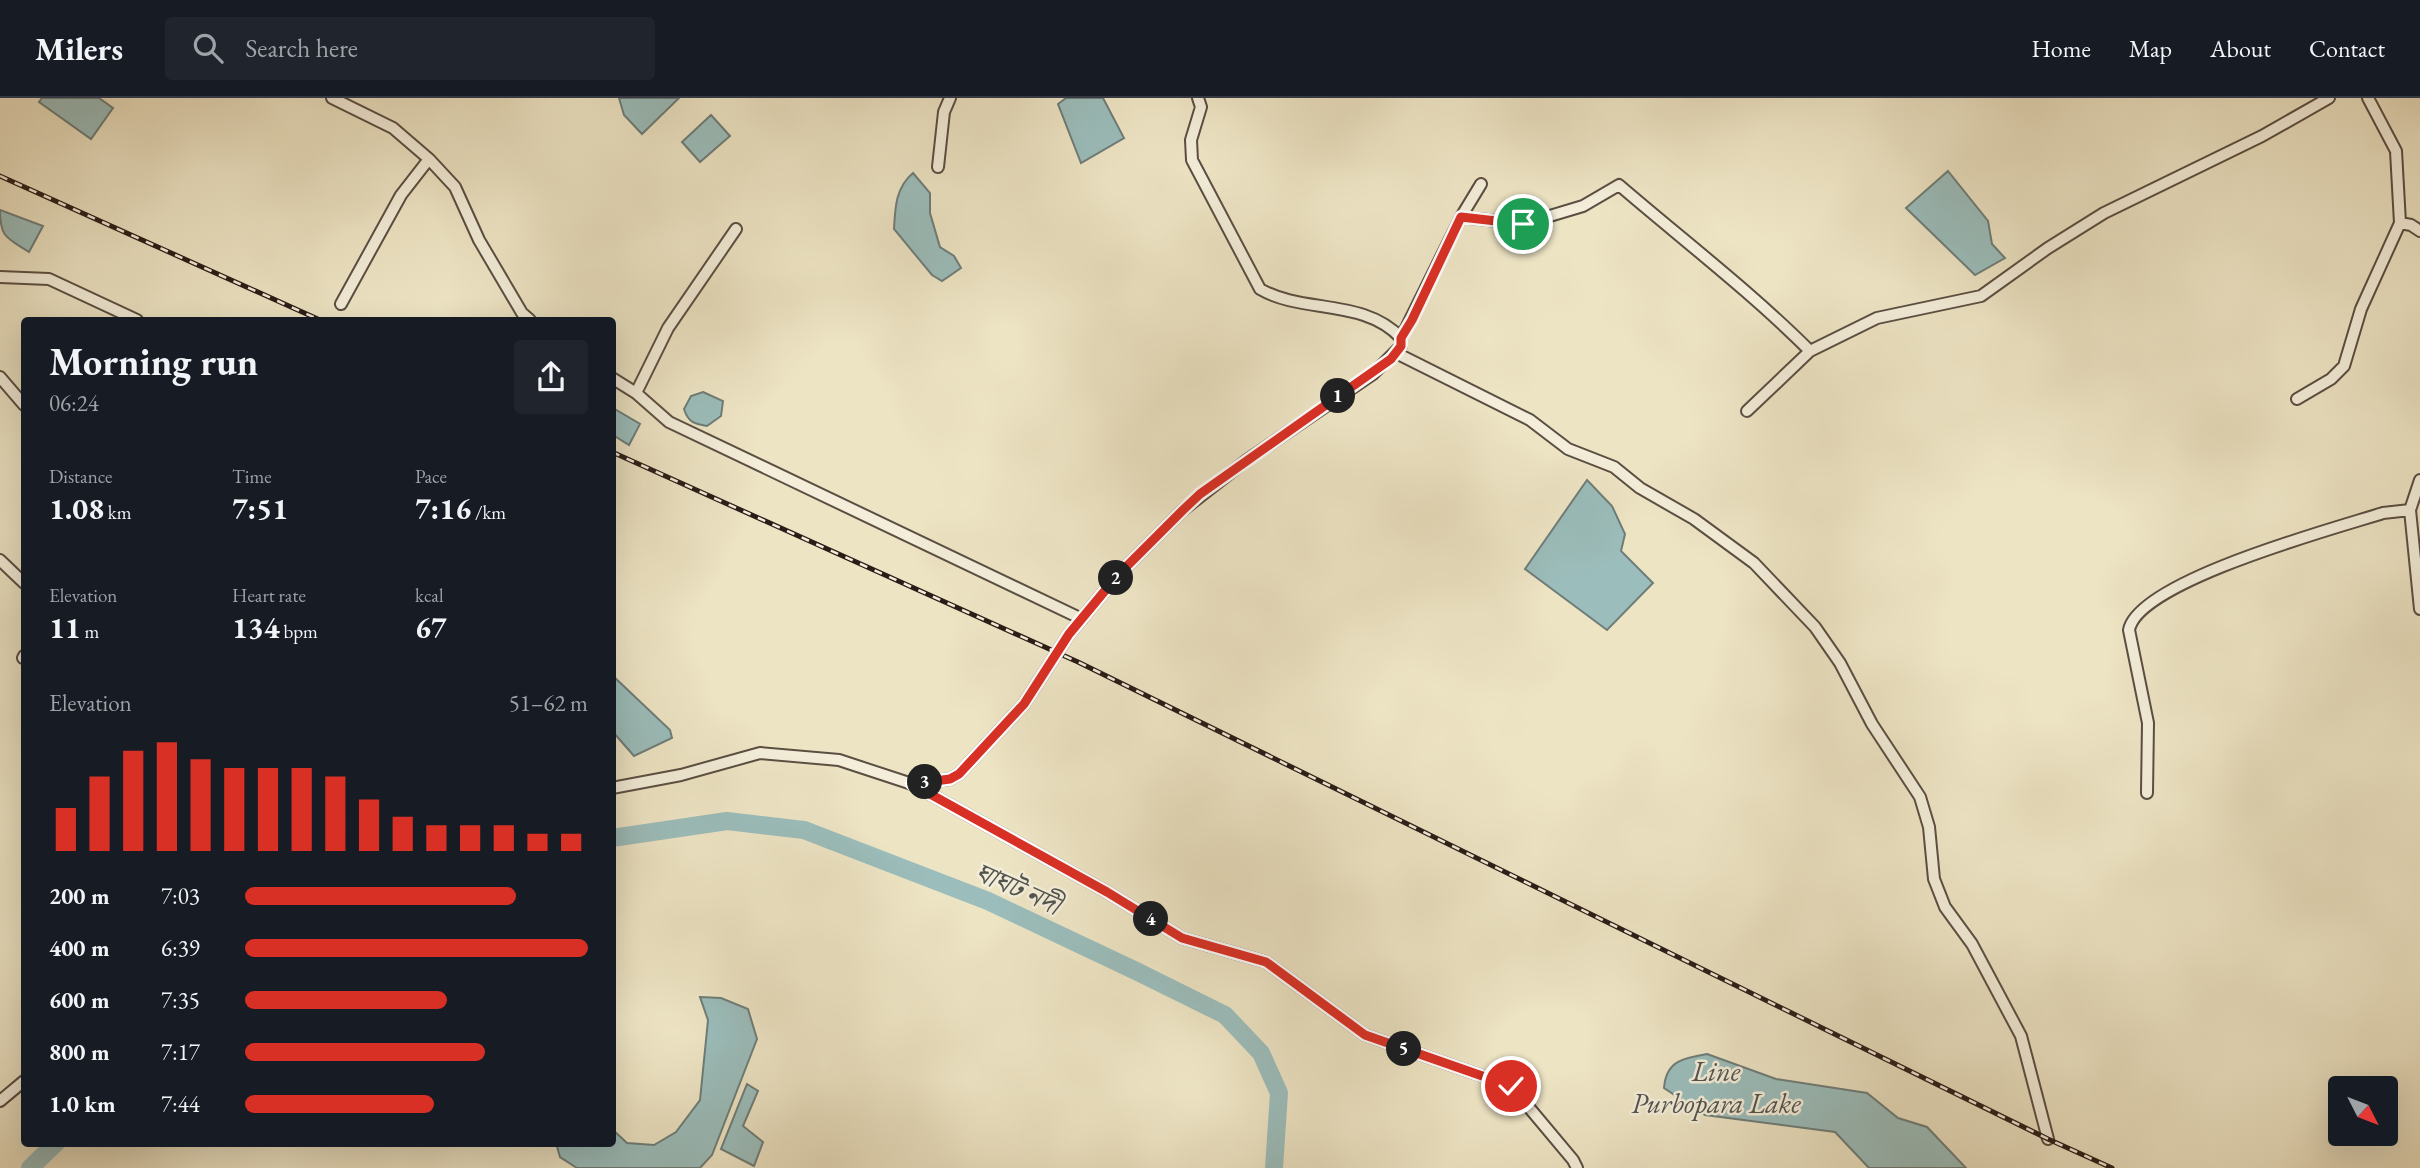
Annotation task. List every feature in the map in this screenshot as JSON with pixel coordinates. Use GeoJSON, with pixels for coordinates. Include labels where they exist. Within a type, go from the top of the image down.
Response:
{"type":"FeatureCollection","features":[{"type":"Feature","properties":{"kind":"street"},"geometry":{"type":"LineString","coordinates":[[332,98],[393,128],[429,159],[455,187],[479,240],[521,317]]}},
{"type":"Feature","properties":{"kind":"street"},"geometry":{"type":"LineString","coordinates":[[938,167],[944,112],[950,98]]}},
{"type":"Feature","properties":{"kind":"street"},"geometry":{"type":"LineString","coordinates":[[1212,98],[1199,102],[1191,139],[1192,160],[1260,289],[1271,296],[1338,308],[1374,319],[1385,323],[1401,338]]}},
{"type":"Feature","properties":{"kind":"street"},"geometry":{"type":"LineString","coordinates":[[1747,411],[1810,351],[1877,318],[1981,296],[2104,213],[2262,136],[2329,98]]}},
{"type":"Feature","properties":{"kind":"street"},"geometry":{"type":"LineString","coordinates":[[2297,399],[2331,379],[2344,366],[2361,309],[2400,223],[2396,151],[2368,98]]}},
{"type":"Feature","properties":{"kind":"street"},"geometry":{"type":"LineString","coordinates":[[341,303],[401,195],[429,159]]}},
{"type":"Feature","properties":{"kind":"street"},"geometry":{"type":"LineString","coordinates":[[912,784],[950,779],[959,774],[1024,704],[1056,653],[1118,575],[1200,494],[1373,374],[1396,353],[1461,217],[1481,184]]}},
{"type":"Feature","properties":{"kind":"street"},"geometry":{"type":"LineString","coordinates":[[1461,217],[1523,224],[1583,206],[1619,185],[1777,318],[1810,351]]}},
{"type":"Feature","properties":{"kind":"street"},"geometry":{"type":"LineString","coordinates":[[2400,223],[2411,225],[2420,231]]}},
{"type":"Feature","properties":{"kind":"street"},"geometry":{"type":"LineString","coordinates":[[636,393],[668,328],[736,229]]}},
{"type":"Feature","properties":{"kind":"street"},"geometry":{"type":"LineString","coordinates":[[0,277],[48,279],[130,317]]}},
{"type":"Feature","properties":{"kind":"street"},"geometry":{"type":"LineString","coordinates":[[1396,353],[1530,420],[1568,449],[1614,467],[1640,488],[1694,519],[1754,563],[1815,627],[1840,663],[1872,724],[1920,797],[1929,827],[1934,879],[1945,907],[1972,944],[2021,1036],[2048,1139]]}},
{"type":"Feature","properties":{"kind":"street"},"geometry":{"type":"LineString","coordinates":[[0,377],[21,402]]}},
{"type":"Feature","properties":{"kind":"street"},"geometry":{"type":"LineString","coordinates":[[616,380],[636,393],[669,422],[1082,619]]}},
{"type":"Feature","properties":{"kind":"street"},"geometry":{"type":"LineString","coordinates":[[2420,480],[2410,510],[2420,609]]}},
{"type":"Feature","properties":{"kind":"street"},"geometry":{"type":"LineString","coordinates":[[2147,793],[2148,723],[2129,631],[2131,621],[2140,611],[2177,588],[2229,562],[2384,513],[2410,510]]}},
{"type":"Feature","properties":{"kind":"street"},"geometry":{"type":"LineString","coordinates":[[0,560],[21,580]]}},
{"type":"Feature","properties":{"kind":"street"},"geometry":{"type":"LineString","coordinates":[[616,787],[681,775],[760,753],[839,760],[912,784],[1107,892],[1182,938],[1266,962],[1365,1035],[1511,1086],[1577,1168]]}},
{"type":"Feature","properties":{"kind":"street"},"geometry":{"type":"LineString","coordinates":[[0,1101],[21,1084]]}},
{"type":"Feature","properties":{"kind":"water"},"geometry":{"type":"Polygon","coordinates":[[[42,98],[99,98],[113,108],[91,139],[39,102],[42,98]]]}},
{"type":"Feature","properties":{"kind":"water"},"geometry":{"type":"Polygon","coordinates":[[[619,98],[679,98],[642,134],[624,115],[619,98]]]}},
{"type":"Feature","properties":{"kind":"water"},"geometry":{"type":"Polygon","coordinates":[[[1066,98],[1103,98],[1124,138],[1081,163],[1058,104],[1066,98]]]}},
{"type":"Feature","properties":{"kind":"water"},"geometry":{"type":"Polygon","coordinates":[[[711,115],[730,136],[700,162],[682,142],[711,115]]]}},
{"type":"Feature","properties":{"kind":"water"},"geometry":{"type":"Polygon","coordinates":[[[1948,171],[1988,221],[1992,244],[2005,258],[1975,275],[1906,208],[1948,171]]]}},
{"type":"Feature","properties":{"kind":"water"},"geometry":{"type":"Polygon","coordinates":[[[913,173],[930,193],[930,213],[940,247],[954,256],[961,268],[942,281],[932,275],[894,229],[900,191],[913,173]]]}},
{"type":"Feature","properties":{"kind":"water"},"geometry":{"type":"Polygon","coordinates":[[[0,210],[43,226],[29,252],[3,232],[0,210]]]}},
{"type":"Feature","properties":{"kind":"water"},"geometry":{"type":"Polygon","coordinates":[[[703,392],[723,401],[721,416],[707,426],[692,422],[684,409],[691,396],[703,392]]]}},
{"type":"Feature","properties":{"kind":"water"},"geometry":{"type":"Polygon","coordinates":[[[616,410],[640,424],[629,445],[616,437],[616,410]]]}},
{"type":"Feature","properties":{"kind":"water"},"geometry":{"type":"Polygon","coordinates":[[[1587,480],[1612,506],[1625,534],[1621,551],[1653,583],[1607,630],[1525,569],[1587,480]]]}},
{"type":"Feature","properties":{"kind":"water"},"geometry":{"type":"Polygon","coordinates":[[[616,679],[670,730],[672,738],[634,756],[616,735],[616,679]]]}},
{"type":"Feature","properties":{"kind":"water"},"geometry":{"type":"Polygon","coordinates":[[[700,997],[721,998],[748,1009],[757,1039],[712,1155],[700,1168],[577,1168],[560,1157],[557,1147],[616,1147],[616,1133],[627,1143],[654,1145],[676,1132],[700,1100],[708,1020],[700,997]]]}},
{"type":"Feature","properties":{"kind":"water","name":"Line Purbopara Lake"},"geometry":{"type":"Polygon","coordinates":[[[1707,1054],[1776,1079],[1867,1093],[1898,1118],[1927,1127],[1966,1168],[1869,1168],[1835,1132],[1705,1115],[1664,1088],[1668,1072],[1677,1062],[1707,1054]]]}},
{"type":"Feature","properties":{"kind":"water"},"geometry":{"type":"Polygon","coordinates":[[[747,1084],[758,1091],[743,1126],[763,1142],[754,1166],[721,1149],[747,1084]]]}},
{"type":"Feature","properties":{"kind":"waterway","name":"ঘাঘট নদী"},"geometry":{"type":"LineString","coordinates":[[616,837],[727,821],[804,830],[988,901],[1225,1015],[1261,1053],[1279,1093],[1274,1168]]}},
{"type":"Feature","properties":{"kind":"waterway","name":"ঘাঘট নদী"},"geometry":{"type":"LineString","coordinates":[[30,1168],[52,1147]]}},
{"type":"Feature","properties":{"kind":"railway"},"geometry":{"type":"LineString","coordinates":[[0,176],[313,317]]}},
{"type":"Feature","properties":{"kind":"railway"},"geometry":{"type":"LineString","coordinates":[[616,454],[1078,662],[2112,1168]]}},
{"type":"Feature","properties":{"kind":"route"},"geometry":{"type":"LineString","coordinates":[[1511,1086],[1365,1035],[1266,962],[1182,938],[1107,892],[912,784],[950,779],[959,774],[1035,690],[1056,653],[1087,611],[1118,575],[1200,494],[1391,359],[1401,346],[1401,338],[1461,217],[1523,224]]}}]}
